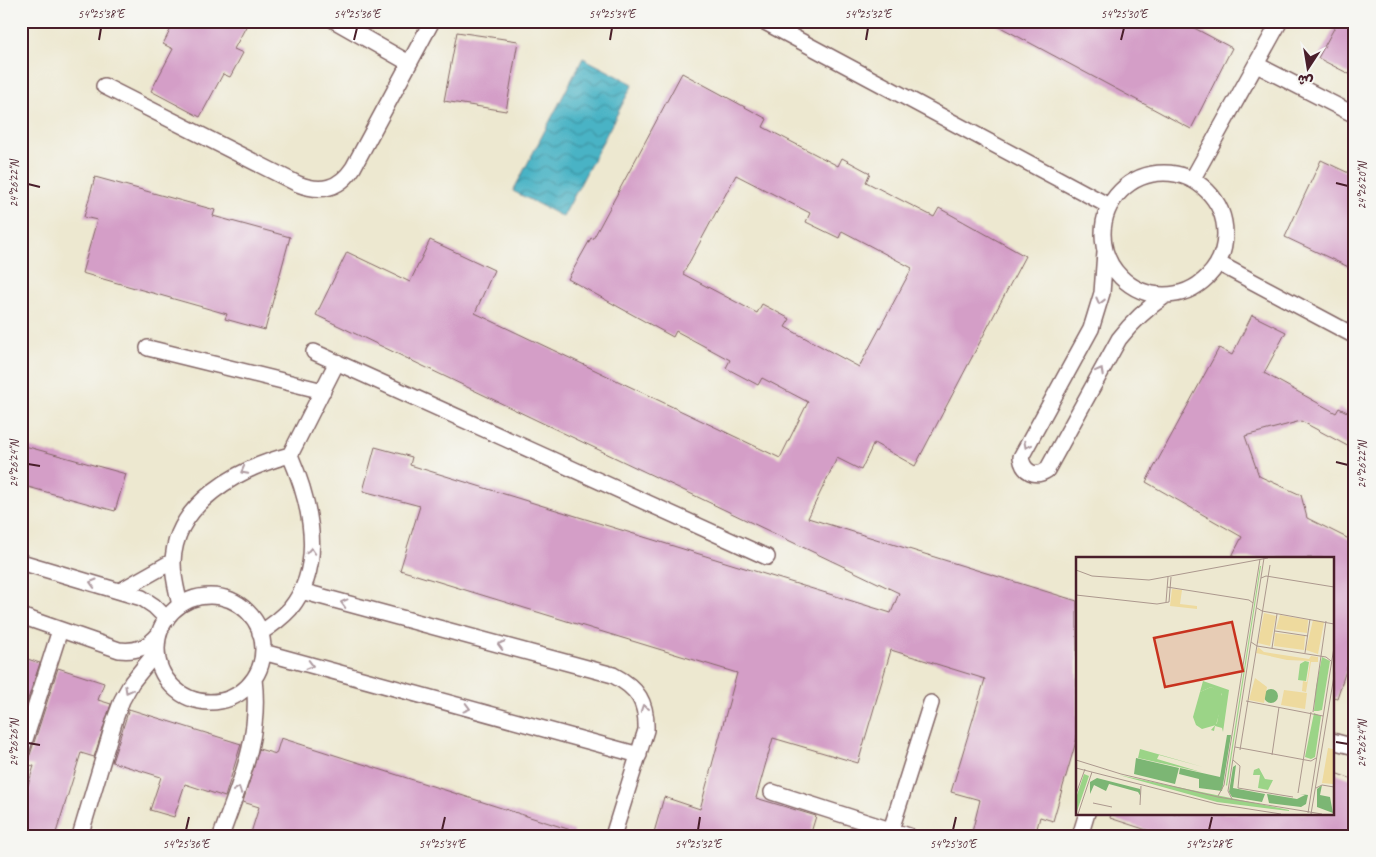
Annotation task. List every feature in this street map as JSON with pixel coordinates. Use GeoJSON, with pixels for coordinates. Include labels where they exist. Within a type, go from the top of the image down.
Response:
{"type":"FeatureCollection","features":[{"type":"Feature","properties":{"kind":"lane"},"geometry":{"type":"LineString","coordinates":[[335,21],[409,63]]}},
{"type":"Feature","properties":{"kind":"lane"},"geometry":{"type":"LineString","coordinates":[[104,86],[298,184],[319,190],[339,184],[347,177],[432,21]]}},
{"type":"Feature","properties":{"kind":"lane"},"geometry":{"type":"LineString","coordinates":[[763,21],[1109,206]]}},
{"type":"Feature","properties":{"kind":"lane"},"geometry":{"type":"LineString","coordinates":[[1192,180],[1280,21]]}},
{"type":"Feature","properties":{"kind":"lane"},"geometry":{"type":"LineString","coordinates":[[1257,65],[1355,114]]}},
{"type":"Feature","properties":{"kind":"lane"},"geometry":{"type":"LineString","coordinates":[[1161,173],[1177,174],[1192,180],[1216,202],[1222,216],[1225,232],[1224,248],[1218,263],[1209,276],[1197,286],[1182,293],[1150,294],[1135,288],[1112,267],[1105,252],[1102,236],[1109,206],[1118,193],[1131,183],[1145,176],[1161,173]]}},
{"type":"Feature","properties":{"kind":"lane"},"geometry":{"type":"LineString","coordinates":[[1105,252],[1102,293],[1091,329],[1021,457],[1025,469],[1036,474],[1047,470],[1119,339],[1137,317],[1166,295]]}},
{"type":"Feature","properties":{"kind":"lane"},"geometry":{"type":"LineString","coordinates":[[1218,263],[1355,336]]}},
{"type":"Feature","properties":{"kind":"lane"},"geometry":{"type":"LineString","coordinates":[[148,348],[323,390]]}},
{"type":"Feature","properties":{"kind":"lane"},"geometry":{"type":"LineString","coordinates":[[314,352],[767,557]]}},
{"type":"Feature","properties":{"kind":"lane"},"geometry":{"type":"LineString","coordinates":[[180,605],[174,584],[173,561],[178,540],[187,520],[218,487],[252,467],[290,456],[336,362]]}},
{"type":"Feature","properties":{"kind":"lane"},"geometry":{"type":"LineString","coordinates":[[260,633],[277,622],[290,608],[301,592],[309,571],[312,548],[306,502],[300,478],[290,456]]}},
{"type":"Feature","properties":{"kind":"lane"},"geometry":{"type":"LineString","coordinates":[[120,591],[173,561]]}},
{"type":"Feature","properties":{"kind":"lane"},"geometry":{"type":"LineString","coordinates":[[21,562],[142,598],[154,606],[166,619]]}},
{"type":"Feature","properties":{"kind":"lane"},"geometry":{"type":"LineString","coordinates":[[301,592],[613,675],[626,682],[636,691],[643,703],[646,716],[646,730],[613,836]]}},
{"type":"Feature","properties":{"kind":"lane"},"geometry":{"type":"LineString","coordinates":[[21,616],[119,650],[127,651],[136,650],[150,644],[159,634],[166,619],[180,605],[193,599],[220,598],[234,602],[254,620],[260,633],[263,652],[261,662],[254,679],[242,691],[228,699],[212,702],[195,700],[180,692],[168,681],[160,667],[157,651],[159,634]]}},
{"type":"Feature","properties":{"kind":"lane"},"geometry":{"type":"LineString","coordinates":[[21,752],[60,630]]}},
{"type":"Feature","properties":{"kind":"lane"},"geometry":{"type":"LineString","coordinates":[[80,836],[122,700],[132,682],[157,651]]}},
{"type":"Feature","properties":{"kind":"lane"},"geometry":{"type":"LineString","coordinates":[[263,652],[639,755]]}},
{"type":"Feature","properties":{"kind":"lane"},"geometry":{"type":"LineString","coordinates":[[221,836],[253,742],[256,700],[254,679]]}},
{"type":"Feature","properties":{"kind":"lane"},"geometry":{"type":"LineString","coordinates":[[890,833],[931,703]]}},
{"type":"Feature","properties":{"kind":"lane"},"geometry":{"type":"LineString","coordinates":[[1334,741],[1355,747]]}},
{"type":"Feature","properties":{"kind":"lane"},"geometry":{"type":"LineString","coordinates":[[772,792],[890,833],[909,836]]}},
{"type":"Feature","properties":{"kind":"lane"},"geometry":{"type":"LineString","coordinates":[[1080,836],[1087,814]]}},
{"type":"Feature","properties":{"kind":"water"},"geometry":{"type":"Polygon","coordinates":[[[583,58],[633,84],[563,217],[513,191],[583,58]]]}},
{"type":"Feature","properties":{"kind":"building"},"geometry":{"type":"Polygon","coordinates":[[[175,21],[249,21],[234,49],[243,53],[230,77],[223,74],[200,117],[151,91],[173,49],[163,44],[175,21]]]}},
{"type":"Feature","properties":{"kind":"building"},"geometry":{"type":"Polygon","coordinates":[[[989,21],[1181,21],[1232,48],[1191,129],[989,21]]]}},
{"type":"Feature","properties":{"kind":"building"},"geometry":{"type":"Polygon","coordinates":[[[1338,21],[1355,21],[1355,77],[1318,58],[1338,21]]]}},
{"type":"Feature","properties":{"kind":"building"},"geometry":{"type":"Polygon","coordinates":[[[457,32],[518,41],[506,111],[444,101],[457,32]]]}},
{"type":"Feature","properties":{"kind":"building"},"geometry":{"type":"Polygon","coordinates":[[[682,73],[767,119],[763,127],[838,166],[842,158],[870,173],[866,182],[934,217],[939,208],[1025,256],[915,466],[874,443],[861,470],[837,458],[808,518],[1076,601],[1076,741],[1053,821],[1040,817],[1035,836],[971,836],[980,800],[951,792],[985,679],[891,650],[858,763],[773,738],[756,798],[816,816],[810,836],[653,836],[664,797],[700,809],[737,673],[400,570],[420,506],[363,491],[375,447],[412,457],[410,465],[891,613],[899,593],[316,315],[347,252],[410,282],[430,240],[494,270],[475,313],[780,458],[808,402],[762,378],[758,385],[726,368],[730,360],[676,331],[673,337],[568,279],[591,238],[593,239],[682,73]],[[736,175],[683,274],[757,313],[762,304],[790,319],[785,327],[859,367],[912,268],[842,231],[839,238],[806,222],[810,213],[736,175]]]}},
{"type":"Feature","properties":{"kind":"building"},"geometry":{"type":"Polygon","coordinates":[[[1321,160],[1355,176],[1355,270],[1285,237],[1321,160]]]}},
{"type":"Feature","properties":{"kind":"building"},"geometry":{"type":"Polygon","coordinates":[[[95,177],[215,210],[213,216],[290,237],[265,330],[225,319],[227,314],[82,273],[97,220],[84,217],[95,177]]]}},
{"type":"Feature","properties":{"kind":"building"},"geometry":{"type":"Polygon","coordinates":[[[1252,315],[1286,332],[1264,373],[1336,413],[1339,408],[1355,416],[1355,450],[1301,421],[1245,436],[1259,476],[1301,495],[1307,518],[1355,542],[1355,643],[1337,698],[1334,697],[1334,557],[1232,557],[1242,537],[1146,482],[1219,348],[1232,355],[1252,315]]]}},
{"type":"Feature","properties":{"kind":"building"},"geometry":{"type":"Polygon","coordinates":[[[21,445],[126,474],[115,511],[21,485],[21,445]]]}},
{"type":"Feature","properties":{"kind":"building"},"geometry":{"type":"Polygon","coordinates":[[[21,657],[40,663],[21,720],[21,657]]]}},
{"type":"Feature","properties":{"kind":"building"},"geometry":{"type":"Polygon","coordinates":[[[58,668],[104,683],[98,700],[111,704],[94,757],[81,753],[55,836],[21,836],[21,807],[34,766],[21,764],[21,761],[27,759],[30,755],[58,668]]]}},
{"type":"Feature","properties":{"kind":"building"},"geometry":{"type":"Polygon","coordinates":[[[129,709],[241,744],[225,797],[185,784],[174,817],[150,810],[161,777],[112,762],[129,709]]]}},
{"type":"Feature","properties":{"kind":"building"},"geometry":{"type":"Polygon","coordinates":[[[281,738],[574,831],[574,836],[250,836],[259,807],[243,802],[259,749],[276,754],[281,738]]]}},
{"type":"Feature","properties":{"kind":"building"},"geometry":{"type":"Polygon","coordinates":[[[1334,773],[1355,780],[1355,836],[1165,836],[1110,818],[1111,814],[1334,814],[1334,773]]]}}]}
